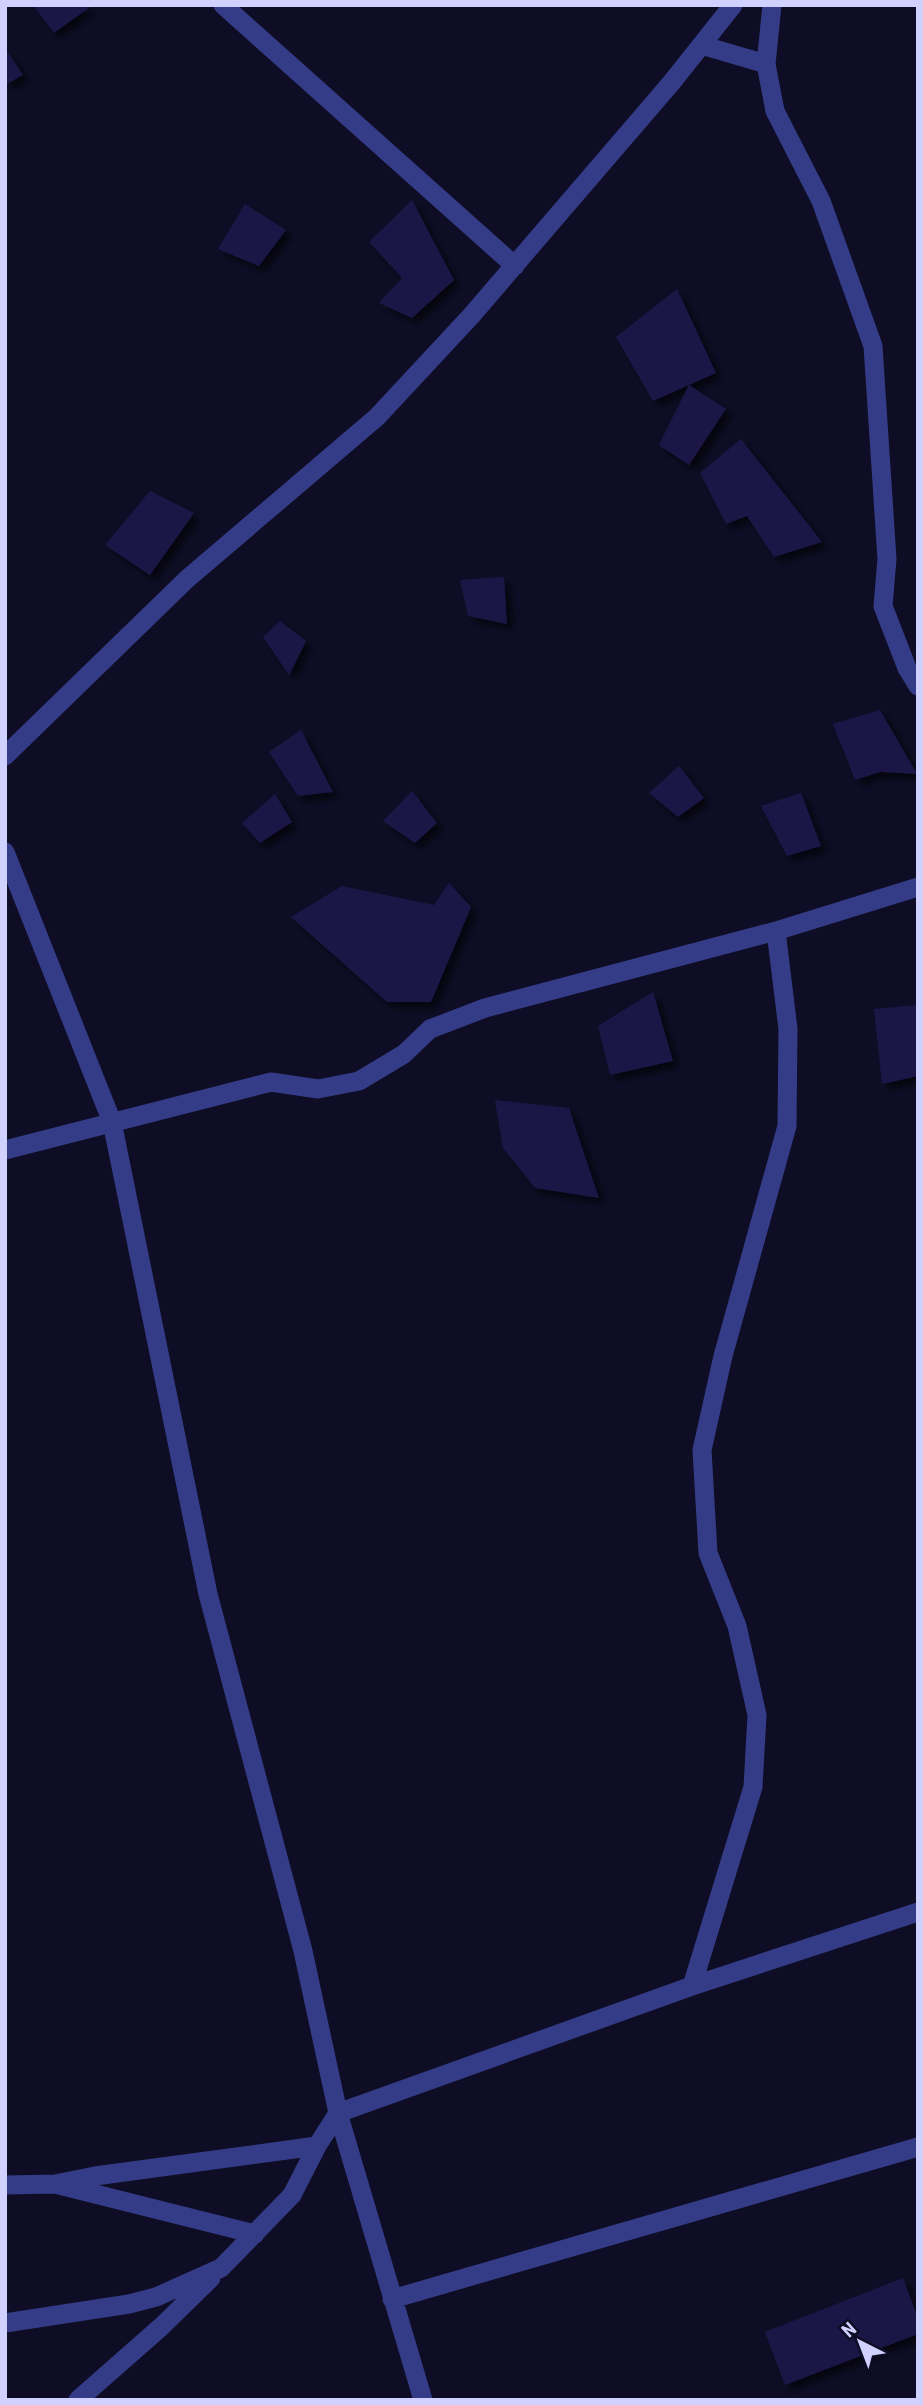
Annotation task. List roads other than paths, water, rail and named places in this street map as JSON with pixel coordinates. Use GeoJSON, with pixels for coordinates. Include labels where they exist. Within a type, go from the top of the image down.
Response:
{"type":"FeatureCollection","features":[{"type":"Feature","properties":{"kind":"street"},"geometry":{"type":"LineString","coordinates":[[223,5],[515,266]]}},
{"type":"Feature","properties":{"kind":"street"},"geometry":{"type":"LineString","coordinates":[[5,755],[187,579],[377,417],[515,266],[733,5]]}},
{"type":"Feature","properties":{"kind":"street"},"geometry":{"type":"LineString","coordinates":[[772,5],[766,64],[775,111],[821,201],[873,346],[886,546],[883,606],[907,668],[918,686]]}},
{"type":"Feature","properties":{"kind":"street"},"geometry":{"type":"LineString","coordinates":[[701,45],[766,64]]}},
{"type":"Feature","properties":{"kind":"street"},"geometry":{"type":"LineString","coordinates":[[5,852],[112,1122],[208,1594],[303,1951],[338,2113],[424,2400]]}},
{"type":"Feature","properties":{"kind":"street"},"geometry":{"type":"LineString","coordinates":[[5,1150],[271,1082],[318,1090],[359,1081],[404,1054],[430,1029],[485,1008],[776,931],[918,887]]}},
{"type":"Feature","properties":{"kind":"street"},"geometry":{"type":"LineString","coordinates":[[692,1986],[753,1787],[757,1716],[737,1626],[708,1553],[702,1450],[723,1356],[787,1126],[788,1029],[776,931]]}},
{"type":"Feature","properties":{"kind":"street"},"geometry":{"type":"LineString","coordinates":[[78,2400],[163,2326],[292,2195],[317,2146],[338,2113],[692,1986],[918,1912]]}},
{"type":"Feature","properties":{"kind":"street"},"geometry":{"type":"LineString","coordinates":[[5,2185],[55,2184],[95,2176],[317,2146]]}},
{"type":"Feature","properties":{"kind":"street"},"geometry":{"type":"LineString","coordinates":[[392,2299],[918,2147]]}},
{"type":"Feature","properties":{"kind":"street"},"geometry":{"type":"LineString","coordinates":[[55,2184],[255,2234]]}},
{"type":"Feature","properties":{"kind":"street"},"geometry":{"type":"LineString","coordinates":[[5,2323],[129,2304],[156,2297],[221,2268]]}}]}
